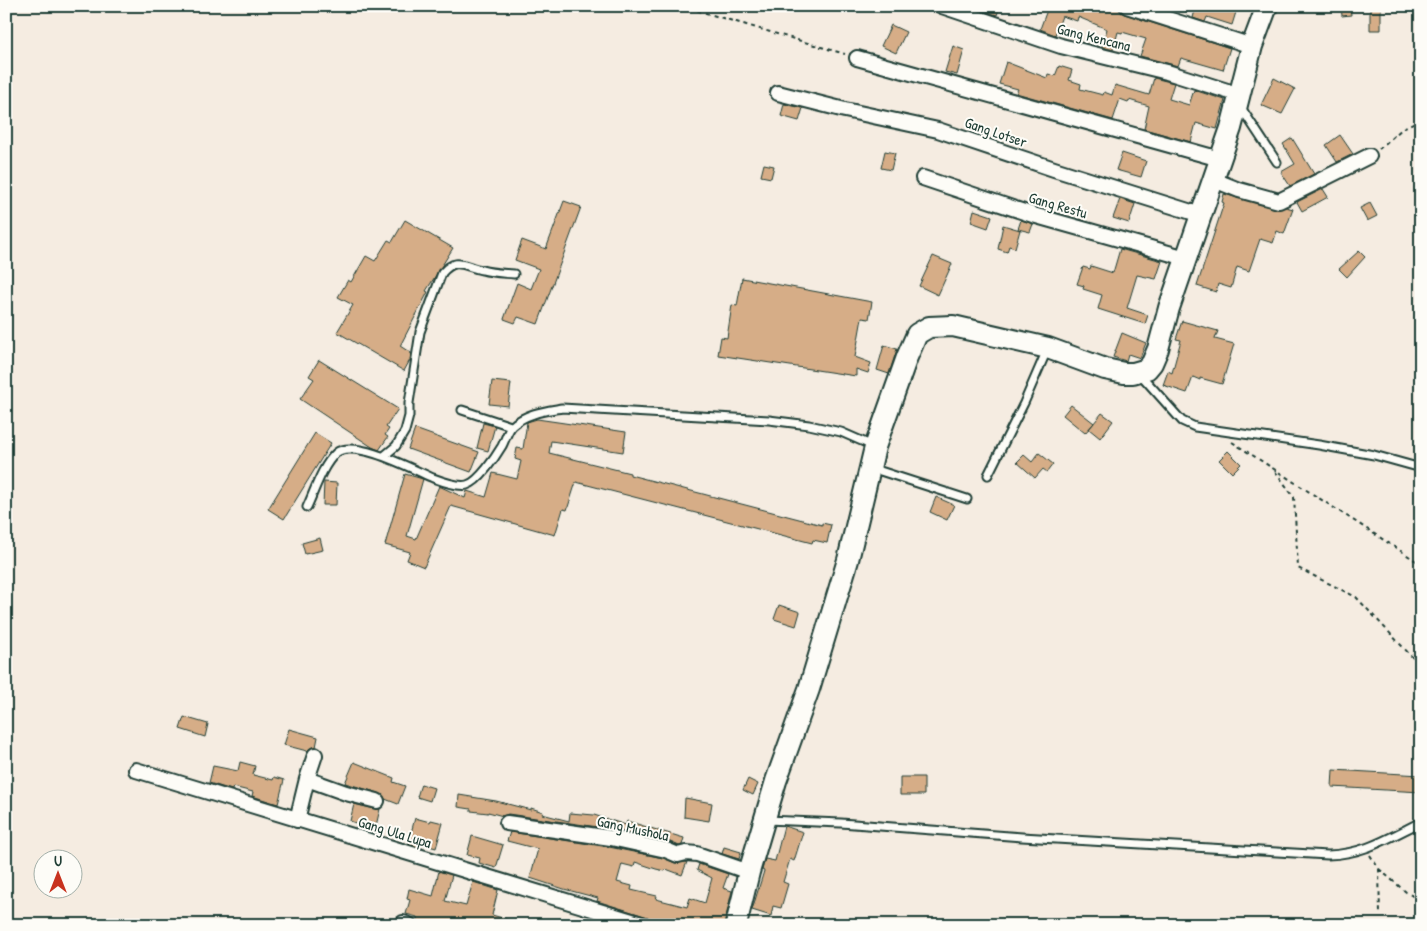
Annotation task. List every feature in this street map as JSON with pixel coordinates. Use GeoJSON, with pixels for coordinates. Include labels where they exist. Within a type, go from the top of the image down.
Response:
{"type":"FeatureCollection","features":[{"type":"Feature","properties":{"kind":"main road"},"geometry":{"type":"LineString","coordinates":[[736,925],[749,872],[766,820],[776,781],[809,689],[840,588],[875,447],[907,356],[917,334],[921,330],[933,326],[953,326],[1048,348],[1105,369],[1124,373],[1147,369],[1152,363],[1214,180],[1239,99],[1252,46],[1267,6]]}},
{"type":"Feature","properties":{"kind":"street","name":"Gang Kencana"},"geometry":{"type":"LineString","coordinates":[[942,6],[1062,46],[1167,72],[1239,99]]}},
{"type":"Feature","properties":{"kind":"street"},"geometry":{"type":"LineString","coordinates":[[1128,6],[1252,46]]}},
{"type":"Feature","properties":{"kind":"street"},"geometry":{"type":"LineString","coordinates":[[857,58],[1220,159]]}},
{"type":"Feature","properties":{"kind":"street","name":"Gang Lotser"},"geometry":{"type":"LineString","coordinates":[[778,93],[938,130],[1201,215]]}},
{"type":"Feature","properties":{"kind":"street"},"geometry":{"type":"LineString","coordinates":[[1214,180],[1240,190],[1279,201],[1369,156]]}},
{"type":"Feature","properties":{"kind":"street","name":"Gang Restu"},"geometry":{"type":"LineString","coordinates":[[923,178],[1033,215],[1186,258]]}},
{"type":"Feature","properties":{"kind":"street"},"geometry":{"type":"LineString","coordinates":[[298,820],[315,755]]}},
{"type":"Feature","properties":{"kind":"street","name":"Gang Ula Lupa"},"geometry":{"type":"LineString","coordinates":[[136,770],[645,925]]}},
{"type":"Feature","properties":{"kind":"street"},"geometry":{"type":"LineString","coordinates":[[307,780],[377,801]]}},
{"type":"Feature","properties":{"kind":"street","name":"Gang Mushola"},"geometry":{"type":"LineString","coordinates":[[507,823],[611,838],[651,846],[678,855],[686,853],[697,854],[749,872]]}},
{"type":"Feature","properties":{"kind":"lane"},"geometry":{"type":"LineString","coordinates":[[1239,99],[1277,162]]}},
{"type":"Feature","properties":{"kind":"lane"},"geometry":{"type":"LineString","coordinates":[[384,456],[396,446],[405,431],[409,416],[409,402],[420,332],[442,272],[449,265],[461,263],[481,270],[514,274]]}},
{"type":"Feature","properties":{"kind":"lane"},"geometry":{"type":"LineString","coordinates":[[988,475],[1024,403],[1048,348]]}},
{"type":"Feature","properties":{"kind":"lane"},"geometry":{"type":"LineString","coordinates":[[1138,372],[1182,421],[1195,427],[1374,455],[1421,468]]}},
{"type":"Feature","properties":{"kind":"lane"},"geometry":{"type":"LineString","coordinates":[[306,506],[323,471],[339,451],[359,450],[384,456],[440,480],[463,486],[468,485],[489,466],[511,426],[535,412],[562,408],[809,424],[841,432],[875,447]]}},
{"type":"Feature","properties":{"kind":"lane"},"geometry":{"type":"LineString","coordinates":[[462,410],[511,426]]}},
{"type":"Feature","properties":{"kind":"lane"},"geometry":{"type":"LineString","coordinates":[[871,467],[967,499]]}},
{"type":"Feature","properties":{"kind":"lane"},"geometry":{"type":"LineString","coordinates":[[766,820],[841,823],[1022,837],[1340,855],[1366,849],[1421,822]]}},
{"type":"Feature","properties":{"kind":"path"},"geometry":{"type":"LineString","coordinates":[[682,6],[857,58]]}},
{"type":"Feature","properties":{"kind":"path"},"geometry":{"type":"LineString","coordinates":[[1369,156],[1378,151],[1403,128],[1417,121],[1421,116]]}},
{"type":"Feature","properties":{"kind":"path"},"geometry":{"type":"LineString","coordinates":[[1215,431],[1421,564]]}},
{"type":"Feature","properties":{"kind":"path"},"geometry":{"type":"LineString","coordinates":[[1275,471],[1294,498],[1298,568],[1356,597],[1415,660],[1421,664]]}},
{"type":"Feature","properties":{"kind":"path"},"geometry":{"type":"LineString","coordinates":[[1366,849],[1379,869],[1406,892],[1421,900]]}},
{"type":"Feature","properties":{"kind":"path"},"geometry":{"type":"LineString","coordinates":[[1379,869],[1380,915]]}},
{"type":"Feature","properties":{"kind":"building"},"geometry":{"type":"Polygon","coordinates":[[[989,6],[1000,6],[997,15],[987,12],[989,6]]]}},
{"type":"Feature","properties":{"kind":"building"},"geometry":{"type":"Polygon","coordinates":[[[1039,6],[1118,6],[1124,14],[1230,48],[1223,70],[1181,58],[1178,66],[1140,56],[1146,39],[1122,32],[1118,32],[1113,50],[1102,47],[1107,29],[1078,17],[1077,21],[1062,16],[1055,35],[1040,29],[1047,10],[1039,6]]]}},
{"type":"Feature","properties":{"kind":"building"},"geometry":{"type":"Polygon","coordinates":[[[1156,6],[1177,6],[1175,12],[1156,6]]]}},
{"type":"Feature","properties":{"kind":"building"},"geometry":{"type":"Polygon","coordinates":[[[1196,6],[1219,6],[1236,12],[1232,25],[1207,17],[1205,22],[1193,18],[1196,6]]]}},
{"type":"Feature","properties":{"kind":"building"},"geometry":{"type":"Polygon","coordinates":[[[1341,6],[1350,6],[1351,15],[1342,16],[1341,6]]]}},
{"type":"Feature","properties":{"kind":"building"},"geometry":{"type":"Polygon","coordinates":[[[1370,6],[1381,6],[1381,30],[1370,30],[1370,6]]]}},
{"type":"Feature","properties":{"kind":"building"},"geometry":{"type":"Polygon","coordinates":[[[891,25],[906,32],[896,53],[881,46],[891,25]]]}},
{"type":"Feature","properties":{"kind":"building"},"geometry":{"type":"Polygon","coordinates":[[[953,46],[964,50],[957,75],[945,72],[953,46]]]}},
{"type":"Feature","properties":{"kind":"building"},"geometry":{"type":"Polygon","coordinates":[[[1006,62],[1047,78],[1048,74],[1055,76],[1059,66],[1072,70],[1069,80],[1081,84],[1080,89],[1103,95],[1104,92],[1112,95],[1115,85],[1149,95],[1154,78],[1174,83],[1169,99],[1189,105],[1194,90],[1225,100],[1217,129],[1196,123],[1191,142],[1144,129],[1149,106],[1129,100],[1128,102],[1120,99],[1113,120],[1016,93],[1018,89],[999,84],[1006,62]]]}},
{"type":"Feature","properties":{"kind":"building"},"geometry":{"type":"Polygon","coordinates":[[[1274,78],[1295,89],[1282,114],[1261,105],[1274,78]]]}},
{"type":"Feature","properties":{"kind":"building"},"geometry":{"type":"Polygon","coordinates":[[[784,104],[803,108],[799,121],[781,116],[784,104]]]}},
{"type":"Feature","properties":{"kind":"building"},"geometry":{"type":"Polygon","coordinates":[[[1340,135],[1353,154],[1337,162],[1326,145],[1340,135]]]}},
{"type":"Feature","properties":{"kind":"building"},"geometry":{"type":"Polygon","coordinates":[[[1292,138],[1314,174],[1290,186],[1281,172],[1295,164],[1283,144],[1292,138]]]}},
{"type":"Feature","properties":{"kind":"building"},"geometry":{"type":"Polygon","coordinates":[[[885,151],[895,153],[891,170],[881,168],[885,151]]]}},
{"type":"Feature","properties":{"kind":"building"},"geometry":{"type":"Polygon","coordinates":[[[1122,153],[1146,161],[1141,177],[1116,170],[1122,153]]]}},
{"type":"Feature","properties":{"kind":"building"},"geometry":{"type":"Polygon","coordinates":[[[764,164],[774,166],[771,178],[761,176],[764,164]]]}},
{"type":"Feature","properties":{"kind":"building"},"geometry":{"type":"Polygon","coordinates":[[[1323,189],[1328,197],[1302,211],[1297,202],[1323,189]]]}},
{"type":"Feature","properties":{"kind":"building"},"geometry":{"type":"Polygon","coordinates":[[[1224,194],[1277,209],[1286,207],[1293,209],[1284,234],[1277,231],[1273,243],[1260,239],[1249,271],[1237,267],[1231,288],[1218,284],[1216,292],[1197,286],[1224,203],[1222,202],[1224,194]]]}},
{"type":"Feature","properties":{"kind":"building"},"geometry":{"type":"Polygon","coordinates":[[[1120,199],[1135,204],[1129,223],[1113,218],[1120,199]]]}},
{"type":"Feature","properties":{"kind":"building"},"geometry":{"type":"Polygon","coordinates":[[[564,201],[581,207],[538,324],[518,317],[515,323],[504,319],[517,283],[531,289],[539,269],[515,260],[522,240],[546,249],[564,201]]]}},
{"type":"Feature","properties":{"kind":"building"},"geometry":{"type":"Polygon","coordinates":[[[1370,203],[1377,216],[1367,221],[1360,208],[1370,203]]]}},
{"type":"Feature","properties":{"kind":"building"},"geometry":{"type":"Polygon","coordinates":[[[974,210],[992,216],[988,228],[971,222],[974,210]]]}},
{"type":"Feature","properties":{"kind":"building"},"geometry":{"type":"Polygon","coordinates":[[[405,220],[453,248],[426,291],[428,292],[400,346],[411,353],[410,360],[404,371],[337,332],[353,305],[338,297],[348,280],[351,282],[366,256],[375,261],[388,240],[392,242],[405,220]]]}},
{"type":"Feature","properties":{"kind":"building"},"geometry":{"type":"Polygon","coordinates":[[[1021,220],[1033,224],[1030,232],[1018,229],[1021,220]]]}},
{"type":"Feature","properties":{"kind":"building"},"geometry":{"type":"Polygon","coordinates":[[[1003,225],[1020,230],[1015,248],[1009,246],[1007,252],[998,249],[1003,225]]]}},
{"type":"Feature","properties":{"kind":"building"},"geometry":{"type":"Polygon","coordinates":[[[1120,249],[1162,261],[1156,279],[1137,275],[1127,308],[1148,315],[1145,324],[1098,309],[1102,295],[1083,289],[1084,286],[1077,284],[1083,267],[1090,269],[1091,266],[1113,273],[1120,249]]]}},
{"type":"Feature","properties":{"kind":"building"},"geometry":{"type":"Polygon","coordinates":[[[1359,251],[1365,257],[1347,277],[1339,269],[1359,251]]]}},
{"type":"Feature","properties":{"kind":"building"},"geometry":{"type":"Polygon","coordinates":[[[933,256],[952,264],[938,295],[919,286],[933,256]]]}},
{"type":"Feature","properties":{"kind":"building"},"geometry":{"type":"Polygon","coordinates":[[[742,278],[872,302],[869,319],[862,318],[855,357],[871,363],[868,373],[856,369],[856,376],[718,355],[721,337],[727,338],[732,305],[737,306],[742,278]]]}},
{"type":"Feature","properties":{"kind":"building"},"geometry":{"type":"Polygon","coordinates":[[[1182,321],[1218,331],[1215,339],[1234,344],[1222,384],[1193,377],[1187,393],[1163,385],[1168,371],[1172,373],[1181,340],[1176,339],[1182,321]]]}},
{"type":"Feature","properties":{"kind":"building"},"geometry":{"type":"Polygon","coordinates":[[[1122,333],[1146,343],[1140,358],[1128,354],[1126,361],[1113,357],[1122,333]]]}},
{"type":"Feature","properties":{"kind":"building"},"geometry":{"type":"Polygon","coordinates":[[[884,345],[897,349],[889,374],[877,370],[884,345]]]}},
{"type":"Feature","properties":{"kind":"building"},"geometry":{"type":"Polygon","coordinates":[[[319,360],[398,409],[386,427],[389,429],[385,435],[388,437],[379,450],[300,399],[314,379],[309,376],[319,360]]]}},
{"type":"Feature","properties":{"kind":"building"},"geometry":{"type":"Polygon","coordinates":[[[492,381],[511,383],[508,406],[489,404],[492,381]]]}},
{"type":"Feature","properties":{"kind":"building"},"geometry":{"type":"Polygon","coordinates":[[[1071,405],[1094,423],[1085,433],[1063,415],[1071,405]]]}},
{"type":"Feature","properties":{"kind":"building"},"geometry":{"type":"Polygon","coordinates":[[[1102,413],[1113,421],[1100,438],[1089,429],[1102,413]]]}},
{"type":"Feature","properties":{"kind":"building"},"geometry":{"type":"Polygon","coordinates":[[[537,419],[626,432],[623,452],[551,441],[549,453],[822,525],[822,523],[831,525],[827,543],[813,540],[812,543],[576,482],[567,510],[563,509],[555,535],[451,506],[424,567],[407,560],[410,552],[385,545],[405,474],[423,479],[407,536],[416,539],[439,486],[465,498],[467,491],[486,497],[493,473],[517,479],[521,461],[515,459],[517,448],[523,449],[527,422],[537,419]]]}},
{"type":"Feature","properties":{"kind":"building"},"geometry":{"type":"Polygon","coordinates":[[[483,423],[495,426],[488,451],[477,448],[483,423]]]}},
{"type":"Feature","properties":{"kind":"building"},"geometry":{"type":"Polygon","coordinates":[[[415,429],[479,452],[471,472],[408,449],[415,429]]]}},
{"type":"Feature","properties":{"kind":"building"},"geometry":{"type":"Polygon","coordinates":[[[315,433],[331,443],[284,519],[268,509],[315,433]]]}},
{"type":"Feature","properties":{"kind":"building"},"geometry":{"type":"Polygon","coordinates":[[[1228,451],[1241,464],[1232,473],[1219,460],[1228,451]]]}},
{"type":"Feature","properties":{"kind":"building"},"geometry":{"type":"Polygon","coordinates":[[[1039,453],[1053,464],[1047,472],[1043,469],[1035,478],[1017,462],[1024,455],[1032,462],[1039,453]]]}},
{"type":"Feature","properties":{"kind":"building"},"geometry":{"type":"Polygon","coordinates":[[[324,482],[337,483],[336,505],[323,505],[324,482]]]}},
{"type":"Feature","properties":{"kind":"building"},"geometry":{"type":"Polygon","coordinates":[[[936,497],[954,505],[947,520],[930,512],[936,497]]]}},
{"type":"Feature","properties":{"kind":"building"},"geometry":{"type":"Polygon","coordinates":[[[320,538],[323,550],[305,554],[302,543],[320,538]]]}},
{"type":"Feature","properties":{"kind":"building"},"geometry":{"type":"Polygon","coordinates":[[[779,605],[800,612],[796,626],[774,619],[779,605]]]}},
{"type":"Feature","properties":{"kind":"building"},"geometry":{"type":"Polygon","coordinates":[[[184,717],[208,724],[205,737],[180,729],[184,717]]]}},
{"type":"Feature","properties":{"kind":"building"},"geometry":{"type":"Polygon","coordinates":[[[289,729],[318,737],[316,747],[310,748],[307,751],[284,745],[289,729]]]}},
{"type":"Feature","properties":{"kind":"building"},"geometry":{"type":"Polygon","coordinates":[[[240,762],[255,766],[253,775],[273,780],[274,777],[284,780],[278,804],[252,796],[253,792],[233,787],[232,790],[209,783],[213,766],[238,771],[240,762]]]}},
{"type":"Feature","properties":{"kind":"building"},"geometry":{"type":"Polygon","coordinates":[[[354,762],[394,778],[393,782],[405,786],[398,804],[385,799],[379,793],[345,783],[354,762]]]}},
{"type":"Feature","properties":{"kind":"building"},"geometry":{"type":"Polygon","coordinates":[[[1333,770],[1421,775],[1421,792],[1332,787],[1333,770]]]}},
{"type":"Feature","properties":{"kind":"building"},"geometry":{"type":"Polygon","coordinates":[[[900,777],[924,777],[924,795],[900,795],[900,777]]]}},
{"type":"Feature","properties":{"kind":"building"},"geometry":{"type":"Polygon","coordinates":[[[748,779],[758,784],[753,795],[743,790],[748,779]]]}},
{"type":"Feature","properties":{"kind":"building"},"geometry":{"type":"Polygon","coordinates":[[[421,784],[434,788],[430,801],[417,797],[421,784]]]}},
{"type":"Feature","properties":{"kind":"building"},"geometry":{"type":"Polygon","coordinates":[[[459,795],[496,801],[531,810],[531,808],[543,812],[542,814],[569,821],[570,813],[594,815],[626,825],[627,821],[684,838],[682,845],[679,846],[668,841],[612,829],[508,814],[503,816],[488,812],[471,811],[471,809],[458,807],[459,795]]]}},
{"type":"Feature","properties":{"kind":"building"},"geometry":{"type":"Polygon","coordinates":[[[685,798],[712,803],[709,821],[684,817],[685,798]]]}},
{"type":"Feature","properties":{"kind":"building"},"geometry":{"type":"Polygon","coordinates":[[[354,804],[380,809],[375,830],[350,821],[354,804]]]}},
{"type":"Feature","properties":{"kind":"building"},"geometry":{"type":"Polygon","coordinates":[[[415,818],[443,823],[436,848],[422,844],[421,848],[408,844],[415,818]]]}},
{"type":"Feature","properties":{"kind":"building"},"geometry":{"type":"Polygon","coordinates":[[[784,826],[803,832],[794,861],[790,859],[783,882],[788,884],[781,908],[773,906],[771,916],[752,910],[764,871],[762,870],[765,859],[775,861],[784,826]]]}},
{"type":"Feature","properties":{"kind":"building"},"geometry":{"type":"Polygon","coordinates":[[[510,832],[609,847],[663,858],[675,863],[687,862],[682,875],[666,869],[665,871],[656,869],[635,862],[634,867],[622,864],[617,882],[632,886],[631,890],[657,896],[656,899],[687,907],[690,898],[705,903],[712,878],[697,870],[699,864],[728,874],[723,888],[732,891],[724,925],[667,925],[597,901],[598,898],[530,878],[538,849],[507,841],[510,832]]]}},
{"type":"Feature","properties":{"kind":"building"},"geometry":{"type":"Polygon","coordinates":[[[472,836],[503,845],[496,868],[479,863],[480,858],[467,855],[472,836]]]}},
{"type":"Feature","properties":{"kind":"building"},"geometry":{"type":"Polygon","coordinates":[[[724,847],[741,852],[739,859],[722,854],[724,847]]]}},
{"type":"Feature","properties":{"kind":"building"},"geometry":{"type":"Polygon","coordinates":[[[439,871],[452,875],[445,901],[466,906],[473,882],[498,890],[492,915],[516,922],[515,925],[418,925],[417,917],[406,914],[410,900],[407,899],[409,889],[433,896],[439,871]]]}},
{"type":"Feature","properties":{"kind":"building"},"geometry":{"type":"Polygon","coordinates":[[[590,917],[614,925],[587,925],[590,917]]]}}]}
